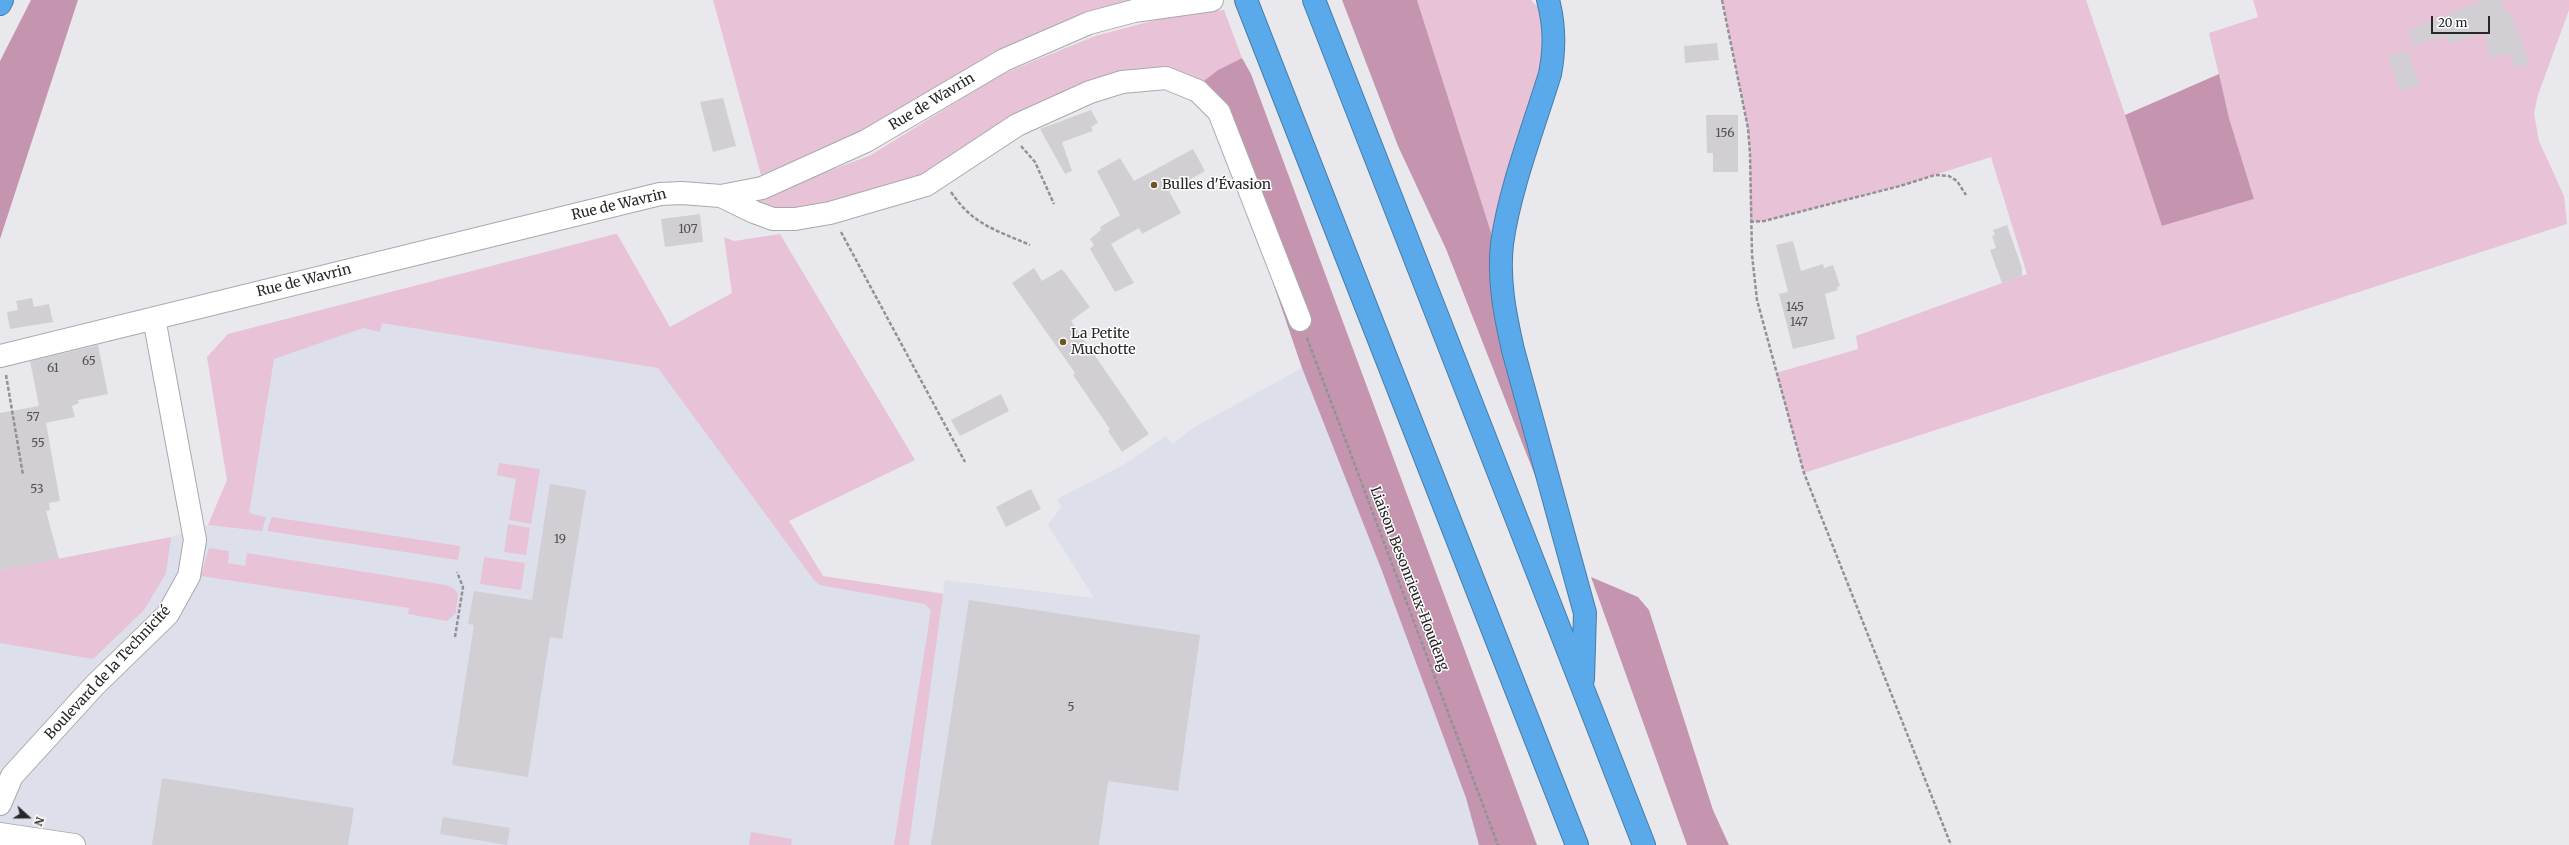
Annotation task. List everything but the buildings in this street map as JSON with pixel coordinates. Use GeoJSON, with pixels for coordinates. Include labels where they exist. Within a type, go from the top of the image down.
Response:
{"type":"FeatureCollection","features":[{"type":"Feature","properties":{"kind":"highway"},"geometry":{"type":"LineString","coordinates":[[0,4],[2,0]]}},
{"type":"Feature","properties":{"kind":"highway"},"geometry":{"type":"LineString","coordinates":[[1246,0],[1578,845]]}},
{"type":"Feature","properties":{"kind":"highway"},"geometry":{"type":"LineString","coordinates":[[1314,0],[1644,845]]}},
{"type":"Feature","properties":{"kind":"highway"},"geometry":{"type":"LineString","coordinates":[[1548,0],[1555,40],[1554,53],[1550,74],[1507,215],[1502,245],[1502,271],[1504,310],[1513,350],[1585,613],[1583,690]]}},
{"type":"Feature","properties":{"kind":"street","name":"Rue de Wavrin"},"geometry":{"type":"LineString","coordinates":[[1,355],[660,194],[682,193],[721,196],[762,188],[866,141],[1004,60],[1089,23],[1134,11],[1212,0]]}},
{"type":"Feature","properties":{"kind":"street"},"geometry":{"type":"LineString","coordinates":[[721,196],[758,214],[773,219],[795,219],[830,213],[926,185],[995,139],[1051,108],[1090,92],[1122,82],[1166,78],[1198,91],[1219,112],[1300,320]]}},
{"type":"Feature","properties":{"kind":"street","name":"Boulevard de la Technicité"},"geometry":{"type":"LineString","coordinates":[[0,804],[12,776],[94,686],[168,614],[189,576],[195,540],[154,318]]}},
{"type":"Feature","properties":{"kind":"street"},"geometry":{"type":"LineString","coordinates":[[0,834],[74,845]]}},
{"type":"Feature","properties":{"kind":"path"},"geometry":{"type":"LineString","coordinates":[[1722,0],[1748,128],[1750,154],[1750,222],[1757,300],[1804,473],[1951,845]]}},
{"type":"Feature","properties":{"kind":"path"},"geometry":{"type":"LineString","coordinates":[[995,139],[1016,143],[1028,152],[1036,162],[1054,204]]}},
{"type":"Feature","properties":{"kind":"path"},"geometry":{"type":"LineString","coordinates":[[1750,222],[1772,219],[1900,186],[1935,175],[1949,176],[1957,181],[1966,195]]}},
{"type":"Feature","properties":{"kind":"path"},"geometry":{"type":"LineString","coordinates":[[941,176],[962,209],[973,219],[1030,245]]}},
{"type":"Feature","properties":{"kind":"path"},"geometry":{"type":"LineString","coordinates":[[830,213],[965,462]]}},
{"type":"Feature","properties":{"kind":"path","name":"Liaison Besonrieux-Houdeng"},"geometry":{"type":"LineString","coordinates":[[1300,320],[1498,845]]}},
{"type":"Feature","properties":{"kind":"path"},"geometry":{"type":"LineString","coordinates":[[1,355],[23,475]]}},
{"type":"Feature","properties":{"kind":"path"},"geometry":{"type":"LineString","coordinates":[[455,637],[462,587],[457,572]]}},
{"type":"Feature","properties":{"kind":"shaded area"},"geometry":{"type":"Polygon","coordinates":[[[31,0],[78,0],[0,239],[0,61],[31,0]]]}},
{"type":"Feature","properties":{"kind":"shaded area"},"geometry":{"type":"Polygon","coordinates":[[[713,0],[1149,0],[1088,13],[994,52],[865,132],[761,175],[713,0]]]}},
{"type":"Feature","properties":{"kind":"shaded area"},"geometry":{"type":"Polygon","coordinates":[[[1342,0],[1417,0],[1496,248],[1541,491],[1446,249],[1398,146],[1342,0]]]}},
{"type":"Feature","properties":{"kind":"shaded area"},"geometry":{"type":"Polygon","coordinates":[[[1417,0],[1531,0],[1538,7],[1548,36],[1496,248],[1417,0]]]}},
{"type":"Feature","properties":{"kind":"shaded area"},"geometry":{"type":"Polygon","coordinates":[[[1722,0],[2086,0],[2163,226],[2254,199],[2229,118],[2209,33],[2258,17],[2253,0],[2569,0],[2569,10],[2538,95],[2534,113],[2539,141],[2564,196],[2567,224],[1804,473],[1776,373],[1858,349],[1856,336],[2027,274],[1991,157],[1900,186],[1764,221],[1750,222],[1750,154],[1748,128],[1722,0]]]}},
{"type":"Feature","properties":{"kind":"shaded area"},"geometry":{"type":"Polygon","coordinates":[[[1224,10],[1242,58],[1218,70],[1200,84],[1149,72],[942,169],[796,212],[755,205],[761,197],[871,155],[1000,75],[1095,36],[1171,16],[1224,10]]]}},
{"type":"Feature","properties":{"kind":"shaded area"},"geometry":{"type":"Polygon","coordinates":[[[1242,58],[1251,74],[1537,845],[1479,845],[1466,798],[1382,571],[1302,368],[1241,189],[1200,84],[1218,70],[1242,58]]]}},
{"type":"Feature","properties":{"kind":"shaded area"},"geometry":{"type":"Polygon","coordinates":[[[2219,74],[2229,118],[2254,199],[2162,226],[2125,115],[2219,74]]]}},
{"type":"Feature","properties":{"kind":"shaded area"},"geometry":{"type":"Polygon","coordinates":[[[617,234],[669,327],[824,577],[943,593],[945,580],[1094,598],[1048,525],[1061,507],[1057,499],[1125,464],[1166,436],[1173,444],[1191,429],[1302,368],[1382,571],[1466,798],[1479,845],[0,845],[0,570],[171,537],[208,525],[227,480],[207,357],[228,334],[617,234]]]}},
{"type":"Feature","properties":{"kind":"shaded area"},"geometry":{"type":"Polygon","coordinates":[[[617,234],[670,327],[732,293],[724,237],[734,241],[780,234],[915,460],[789,521],[823,576],[943,594],[909,845],[894,845],[931,610],[925,604],[820,585],[814,580],[658,368],[382,323],[380,332],[363,328],[274,359],[249,513],[266,517],[262,531],[208,525],[227,480],[207,357],[228,334],[617,234]]]}},
{"type":"Feature","properties":{"kind":"shaded area"},"geometry":{"type":"Polygon","coordinates":[[[499,463],[540,469],[531,524],[509,520],[516,479],[497,475],[499,463]]]}},
{"type":"Feature","properties":{"kind":"shaded area"},"geometry":{"type":"Polygon","coordinates":[[[272,517],[460,546],[458,560],[267,531],[272,517]]]}},
{"type":"Feature","properties":{"kind":"shaded area"},"geometry":{"type":"Polygon","coordinates":[[[508,524],[530,528],[526,555],[504,552],[508,524]]]}},
{"type":"Feature","properties":{"kind":"shaded area"},"geometry":{"type":"Polygon","coordinates":[[[171,537],[166,573],[144,610],[93,659],[0,643],[0,570],[171,537]]]}},
{"type":"Feature","properties":{"kind":"shaded area"},"geometry":{"type":"Polygon","coordinates":[[[209,548],[229,551],[228,563],[245,566],[247,553],[446,585],[453,588],[458,594],[456,613],[447,621],[408,614],[409,608],[201,576],[209,548]]]}},
{"type":"Feature","properties":{"kind":"shaded area"},"geometry":{"type":"Polygon","coordinates":[[[484,557],[525,563],[521,590],[480,584],[484,557]]]}},
{"type":"Feature","properties":{"kind":"shaded area"},"geometry":{"type":"Polygon","coordinates":[[[1591,577],[1638,597],[1649,610],[1713,810],[1729,845],[1687,845],[1591,577]]]}},
{"type":"Feature","properties":{"kind":"shaded area"},"geometry":{"type":"Polygon","coordinates":[[[751,832],[792,839],[791,845],[749,845],[751,832]]]}},
{"type":"Feature","properties":{"kind":"place","name":"Bulles d'Évasion"},"geometry":{"type":"Point","coordinates":[1154,185]}},
{"type":"Feature","properties":{"kind":"place","name":"La Petite Muchotte"},"geometry":{"type":"Point","coordinates":[1063,342]}}]}
